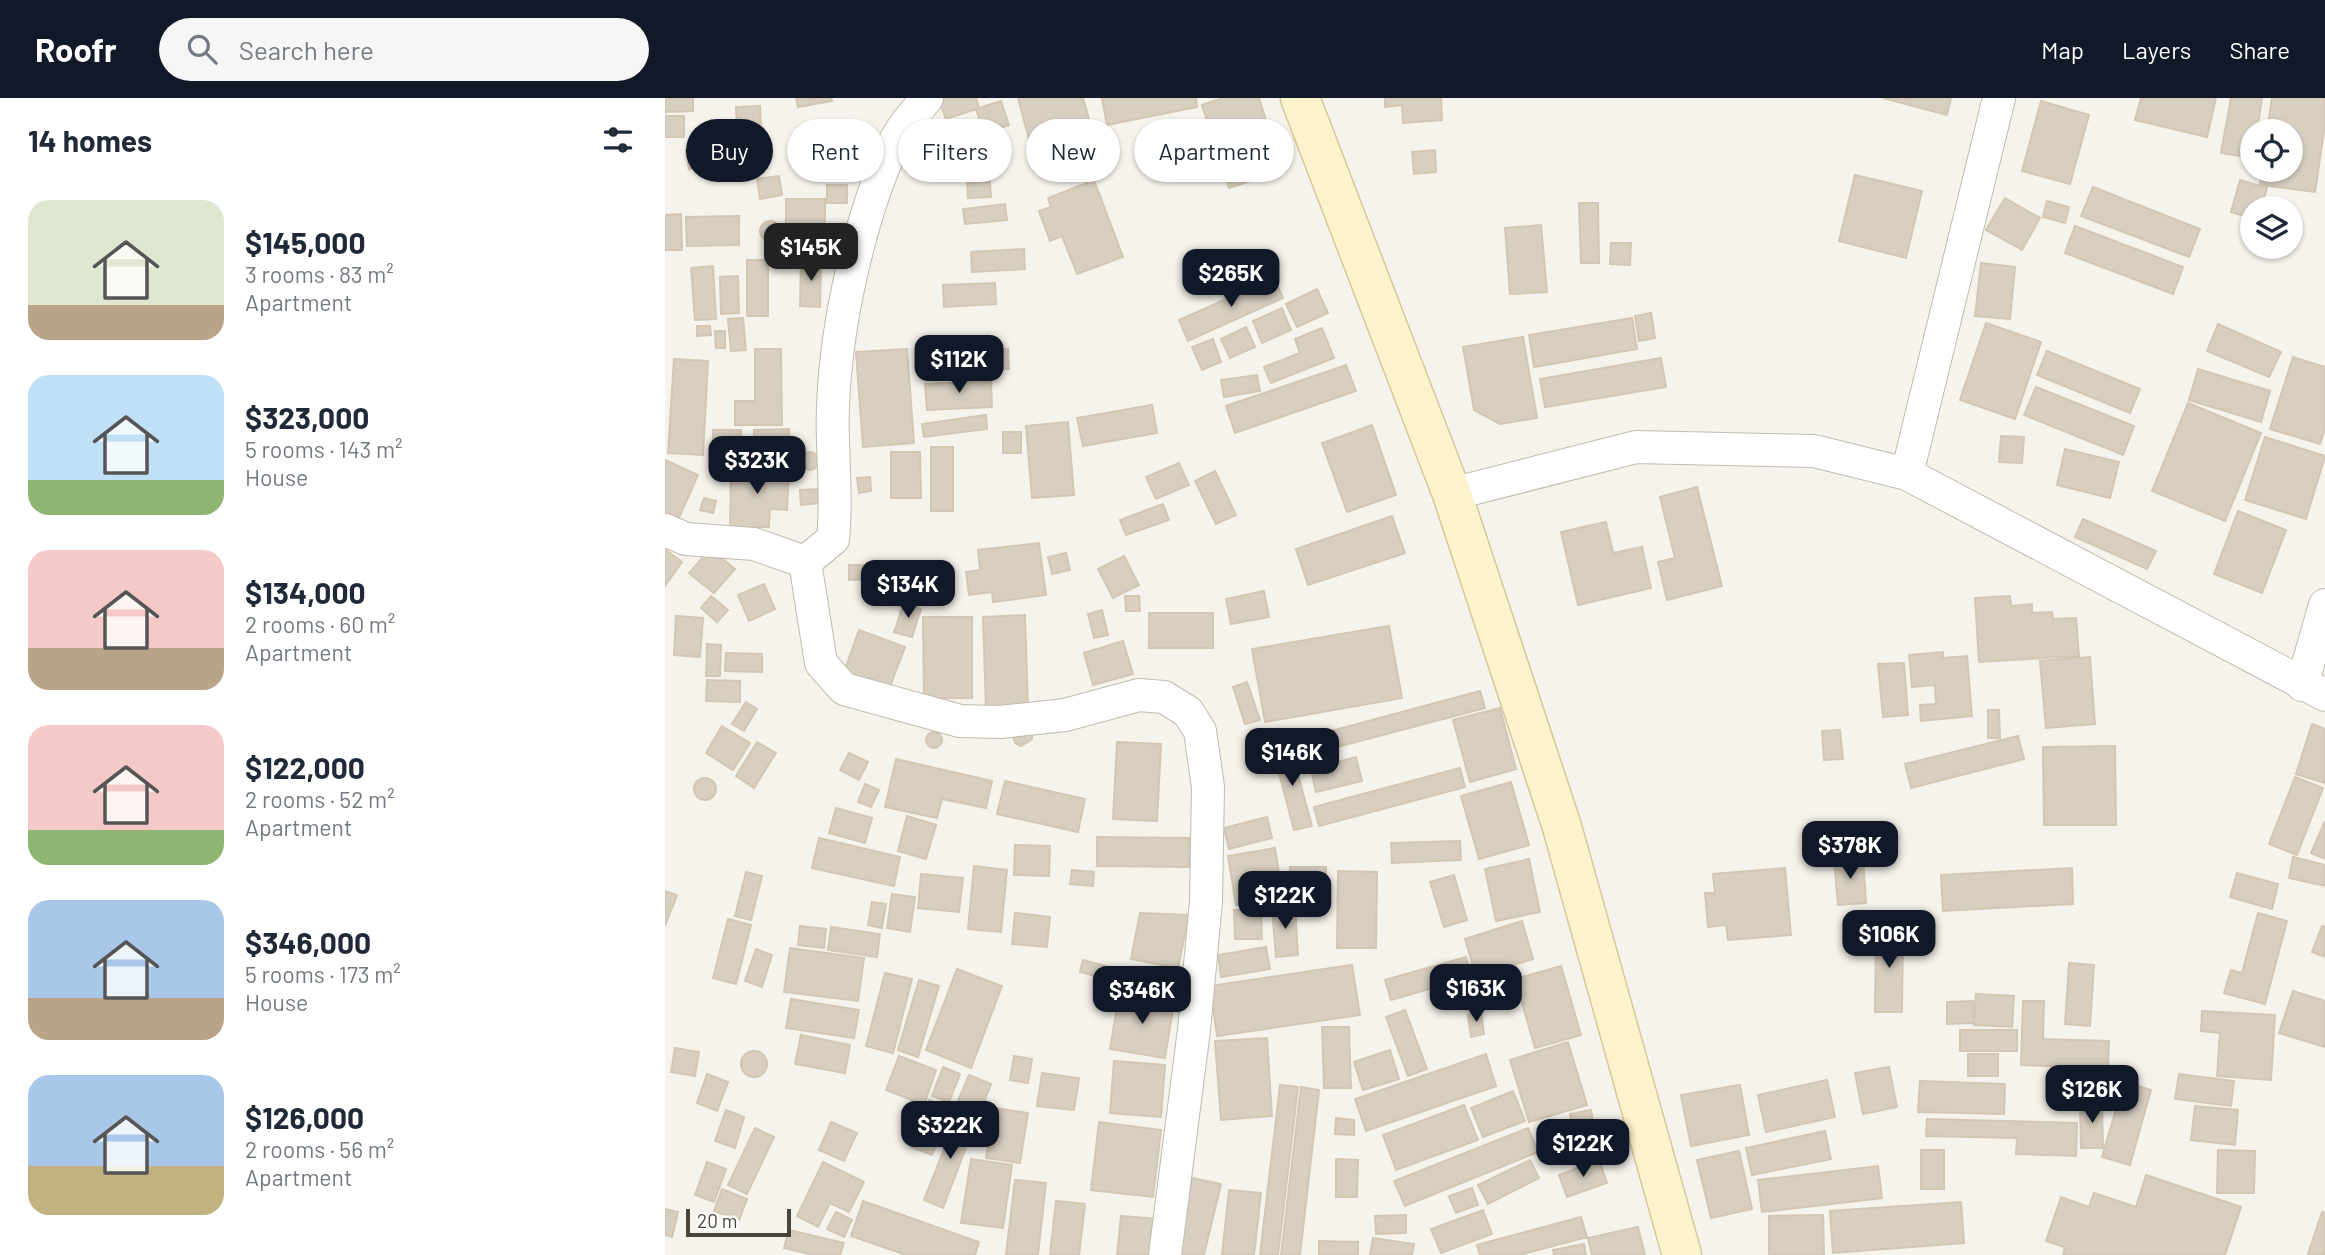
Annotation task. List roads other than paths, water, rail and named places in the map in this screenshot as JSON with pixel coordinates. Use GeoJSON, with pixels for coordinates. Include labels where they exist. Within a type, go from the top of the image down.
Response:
{"type":"FeatureCollection","features":[{"type":"Feature","properties":{"kind":"main road"},"geometry":{"type":"LineString","coordinates":[[1300,98],[1452,494],[1562,827],[1682,1255]]}},
{"type":"Feature","properties":{"kind":"street"},"geometry":{"type":"LineString","coordinates":[[805,562],[833,539],[837,503],[833,406],[845,300],[873,200],[896,139],[927,98]]}},
{"type":"Feature","properties":{"kind":"street"},"geometry":{"type":"LineString","coordinates":[[1907,474],[1999,98]]}},
{"type":"Feature","properties":{"kind":"street"},"geometry":{"type":"LineString","coordinates":[[1452,494],[1636,447],[1814,451],[1907,474],[2313,690],[2325,606]]}},
{"type":"Feature","properties":{"kind":"street"},"geometry":{"type":"LineString","coordinates":[[665,530],[686,539],[754,544],[805,562]]}},
{"type":"Feature","properties":{"kind":"street"},"geometry":{"type":"LineString","coordinates":[[805,562],[821,663],[844,689],[960,721],[1000,722],[1065,715],[1139,695],[1164,697],[1188,712],[1200,731],[1208,786],[1206,901],[1194,1030],[1165,1255]]}}]}
